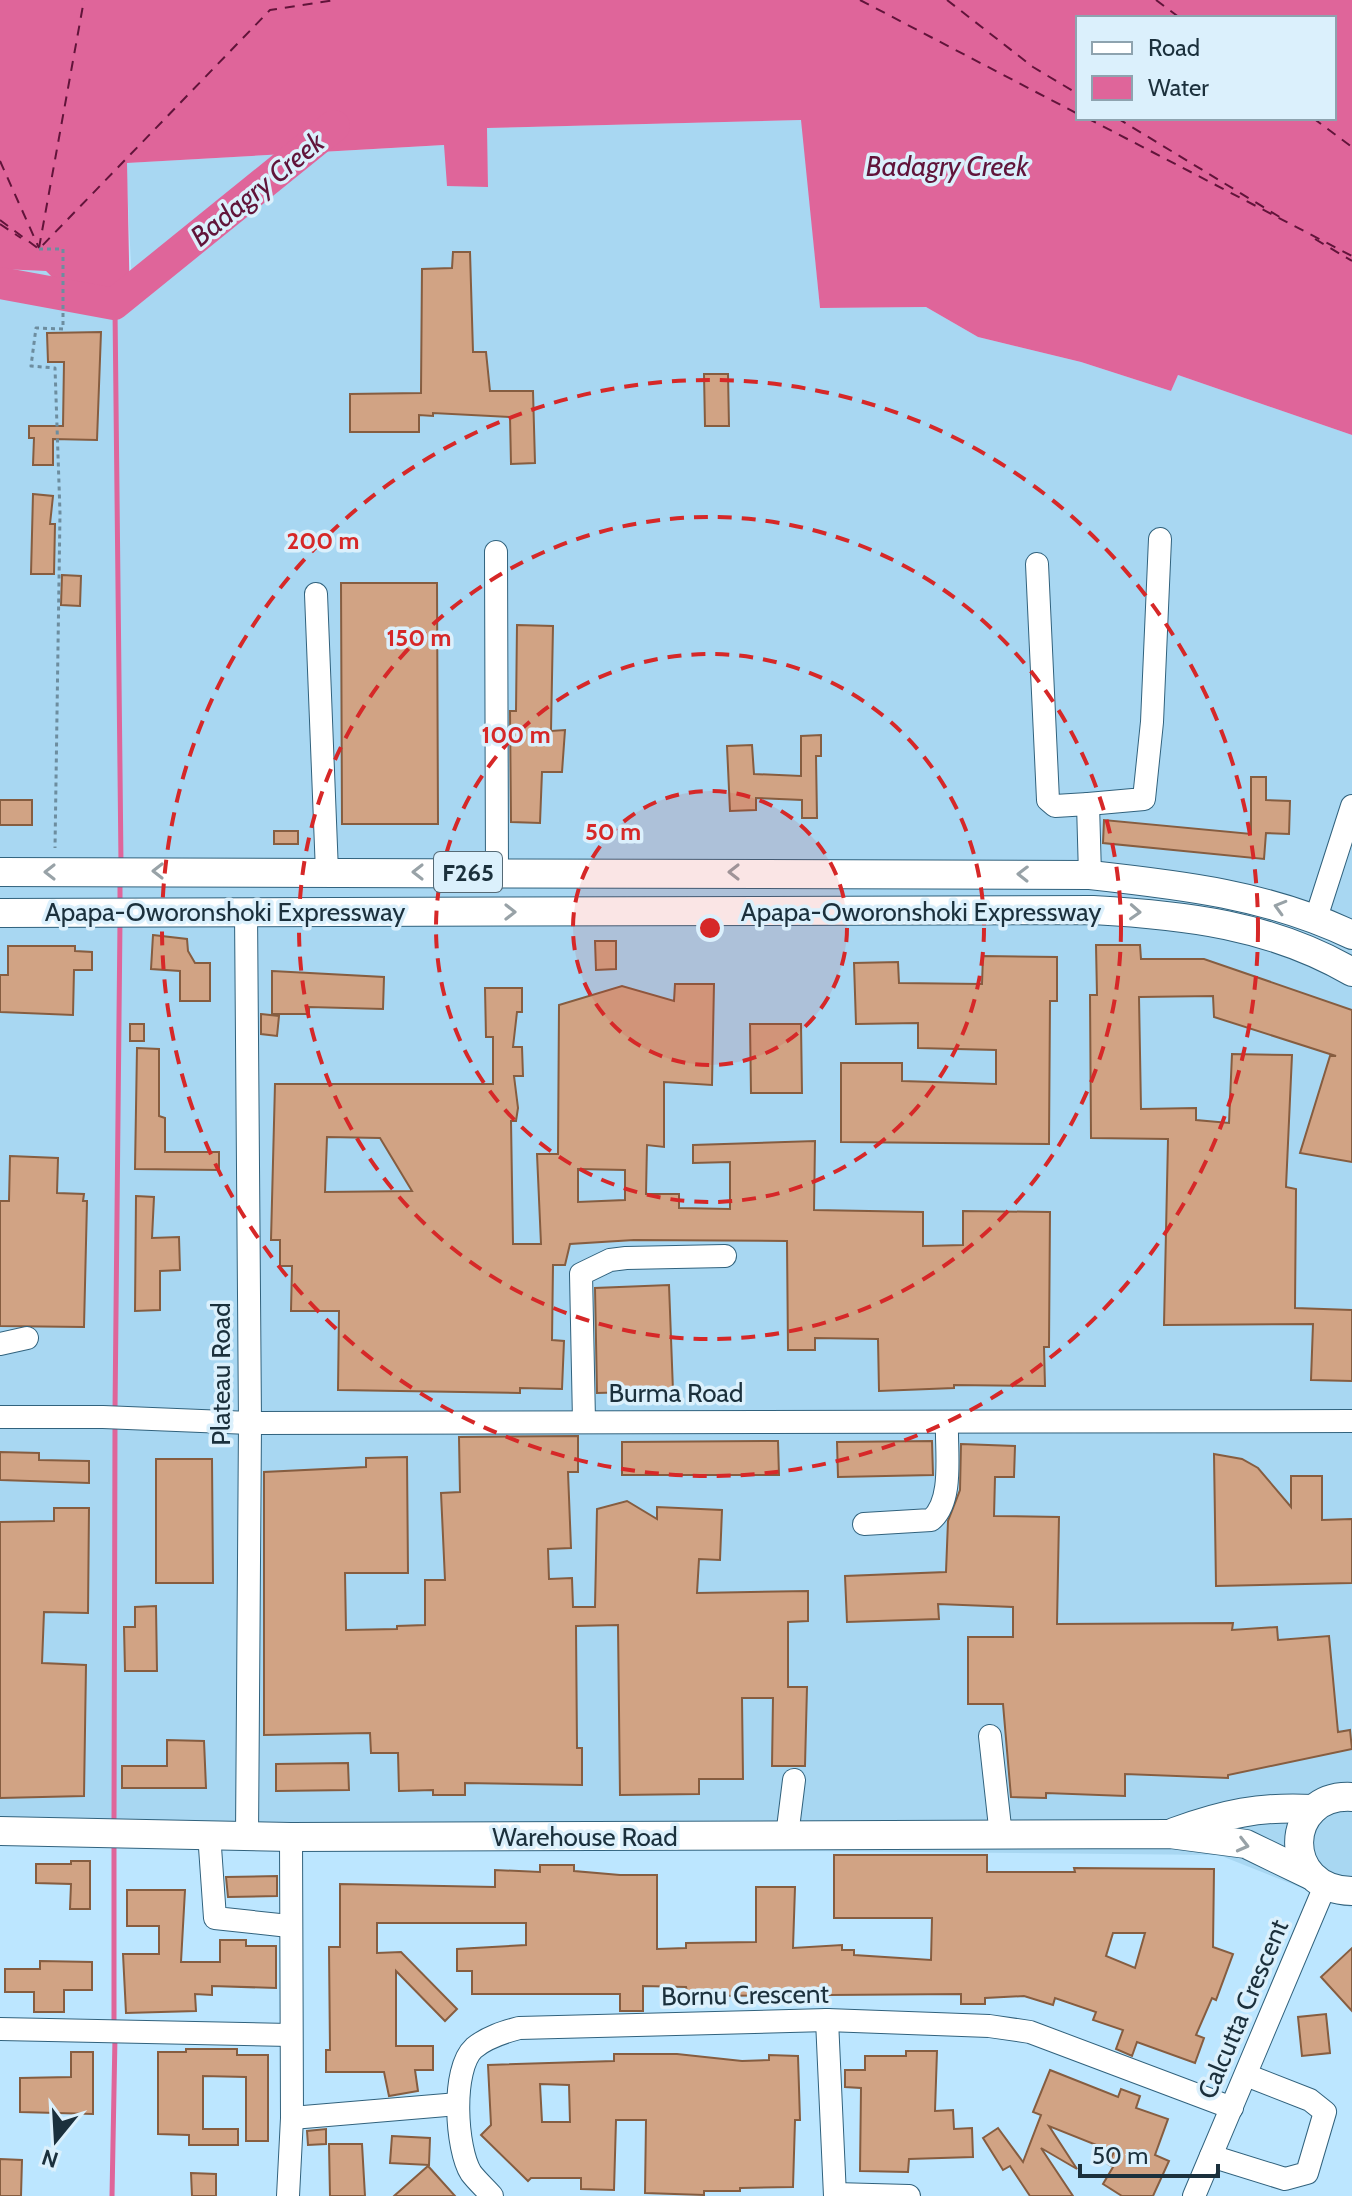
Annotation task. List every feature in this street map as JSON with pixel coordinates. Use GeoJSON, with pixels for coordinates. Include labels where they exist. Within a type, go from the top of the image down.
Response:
{"type":"FeatureCollection","features":[{"type":"Feature","properties":{"kind":"main road","name":"Apapa-Oworonshoki Expressway"},"geometry":{"type":"LineString","coordinates":[[0,872],[1090,875],[1207,888],[1316,918],[1352,935]]}},
{"type":"Feature","properties":{"kind":"main road","name":"Apapa-Oworonshoki Expressway"},"geometry":{"type":"LineString","coordinates":[[0,913],[1093,910],[1183,915],[1273,935],[1352,972]]}},
{"type":"Feature","properties":{"kind":"main road"},"geometry":{"type":"LineString","coordinates":[[1329,1884],[1300,1858],[1298,1840],[1303,1823],[1313,1809],[1330,1799],[1351,1796]]}},
{"type":"Feature","properties":{"kind":"main road","name":"Warehouse Road"},"geometry":{"type":"LineString","coordinates":[[1170,1834],[1232,1812],[1280,1807],[1313,1809]]}},
{"type":"Feature","properties":{"kind":"main road","name":"Warehouse Road"},"geometry":{"type":"LineString","coordinates":[[0,1831],[291,1837],[1170,1834],[1246,1844],[1329,1884]]}},
{"type":"Feature","properties":{"kind":"street"},"geometry":{"type":"LineString","coordinates":[[1037,564],[1048,800],[1055,806],[1144,799],[1152,722],[1160,539]]}},
{"type":"Feature","properties":{"kind":"street"},"geometry":{"type":"LineString","coordinates":[[496,552],[497,872]]}},
{"type":"Feature","properties":{"kind":"street"},"geometry":{"type":"LineString","coordinates":[[316,594],[327,872]]}},
{"type":"Feature","properties":{"kind":"street"},"geometry":{"type":"LineString","coordinates":[[1088,804],[1090,875]]}},
{"type":"Feature","properties":{"kind":"street"},"geometry":{"type":"LineString","coordinates":[[1316,918],[1352,806]]}},
{"type":"Feature","properties":{"kind":"street","name":"Plateau Road"},"geometry":{"type":"LineString","coordinates":[[246,911],[250,1423],[247,1836]]}},
{"type":"Feature","properties":{"kind":"street"},"geometry":{"type":"LineString","coordinates":[[584,1421],[581,1274],[610,1260],[725,1256]]}},
{"type":"Feature","properties":{"kind":"street"},"geometry":{"type":"LineString","coordinates":[[0,1344],[27,1338]]}},
{"type":"Feature","properties":{"kind":"street","name":"Burma Road"},"geometry":{"type":"LineString","coordinates":[[0,1417],[103,1417],[250,1423],[1352,1421]]}},
{"type":"Feature","properties":{"kind":"street"},"geometry":{"type":"LineString","coordinates":[[864,1524],[931,1520],[938,1514],[945,1495],[947,1424]]}},
{"type":"Feature","properties":{"kind":"street"},"geometry":{"type":"LineString","coordinates":[[990,1736],[1001,1836]]}},
{"type":"Feature","properties":{"kind":"street"},"geometry":{"type":"LineString","coordinates":[[787,1836],[794,1780]]}},
{"type":"Feature","properties":{"kind":"street"},"geometry":{"type":"LineString","coordinates":[[209,1833],[215,1918],[289,1926]]}},
{"type":"Feature","properties":{"kind":"street"},"geometry":{"type":"LineString","coordinates":[[288,2196],[292,2118],[291,1837]]}},
{"type":"Feature","properties":{"kind":"street","name":"Calcutta Crescent"},"geometry":{"type":"LineString","coordinates":[[1194,2196],[1329,1884]]}},
{"type":"Feature","properties":{"kind":"street"},"geometry":{"type":"LineString","coordinates":[[827,2020],[835,2195],[909,2196]]}},
{"type":"Feature","properties":{"kind":"street","name":"Bornu Crescent"},"geometry":{"type":"LineString","coordinates":[[458,2104],[472,2050],[496,2035],[519,2028],[827,2020],[989,2026],[1030,2032],[1232,2108]]}},
{"type":"Feature","properties":{"kind":"street"},"geometry":{"type":"LineString","coordinates":[[0,2029],[290,2035]]}},
{"type":"Feature","properties":{"kind":"street"},"geometry":{"type":"LineString","coordinates":[[1211,2156],[1285,2179],[1299,2178],[1307,2173],[1313,2161],[1325,2119],[1319,2105],[1246,2075]]}},
{"type":"Feature","properties":{"kind":"street"},"geometry":{"type":"LineString","coordinates":[[292,2118],[458,2104],[460,2146],[471,2173],[492,2196]]}},
{"type":"Feature","properties":{"kind":"path"},"geometry":{"type":"LineString","coordinates":[[39,249],[63,249],[63,329],[36,328],[31,366],[55,368],[60,513],[55,872]]}},
{"type":"Feature","properties":{"kind":"shaded area"},"geometry":{"type":"Polygon","coordinates":[[[802,120],[820,308],[926,307],[978,337],[1081,362],[1171,391],[1178,375],[1352,435],[1352,1908],[1219,1855],[0,1843],[0,269],[46,271],[85,309],[132,285],[126,163],[445,145],[488,187],[486,128],[802,120]]]}},
{"type":"Feature","properties":{"kind":"water","name":"Badagry Creek"},"geometry":{"type":"Polygon","coordinates":[[[0,0],[1352,0],[1352,435],[1178,375],[1171,391],[1081,362],[978,337],[926,307],[820,308],[801,120],[487,128],[488,187],[447,186],[444,145],[127,163],[130,307],[104,312],[83,305],[46,271],[0,269],[0,0]]]}},
{"type":"Feature","properties":{"kind":"building"},"geometry":{"type":"Polygon","coordinates":[[[453,252],[470,252],[473,352],[486,352],[490,391],[533,391],[535,463],[511,464],[510,417],[433,413],[433,416],[419,415],[419,432],[350,432],[350,394],[421,393],[422,269],[452,268],[453,252]]]}},
{"type":"Feature","properties":{"kind":"building"},"geometry":{"type":"Polygon","coordinates":[[[101,332],[97,440],[53,439],[53,465],[33,465],[34,438],[29,438],[29,426],[63,426],[64,362],[48,362],[47,333],[101,332]]]}},
{"type":"Feature","properties":{"kind":"building"},"geometry":{"type":"Polygon","coordinates":[[[704,374],[728,374],[729,426],[705,426],[704,374]]]}},
{"type":"Feature","properties":{"kind":"building"},"geometry":{"type":"Polygon","coordinates":[[[33,494],[53,496],[50,524],[55,524],[54,574],[31,574],[33,494]]]}},
{"type":"Feature","properties":{"kind":"building"},"geometry":{"type":"Polygon","coordinates":[[[62,575],[81,576],[80,606],[61,605],[62,575]]]}},
{"type":"Feature","properties":{"kind":"building"},"geometry":{"type":"Polygon","coordinates":[[[341,583],[437,583],[438,824],[342,824],[341,583]]]}},
{"type":"Feature","properties":{"kind":"building"},"geometry":{"type":"Polygon","coordinates":[[[517,625],[553,626],[551,731],[565,730],[562,772],[542,772],[540,823],[511,822],[510,711],[516,711],[517,625]]]}},
{"type":"Feature","properties":{"kind":"building"},"geometry":{"type":"Polygon","coordinates":[[[821,735],[821,756],[816,756],[817,818],[802,818],[802,800],[756,798],[756,810],[730,811],[727,746],[752,745],[754,774],[801,776],[801,736],[821,735]]]}},
{"type":"Feature","properties":{"kind":"building"},"geometry":{"type":"Polygon","coordinates":[[[1251,777],[1266,777],[1266,800],[1290,801],[1289,834],[1266,833],[1264,859],[1103,843],[1104,820],[1251,834],[1251,777]]]}},
{"type":"Feature","properties":{"kind":"building"},"geometry":{"type":"Polygon","coordinates":[[[0,800],[32,800],[32,825],[0,825],[0,800]]]}},
{"type":"Feature","properties":{"kind":"building"},"geometry":{"type":"Polygon","coordinates":[[[274,831],[298,831],[298,844],[274,844],[274,831]]]}},
{"type":"Feature","properties":{"kind":"building"},"geometry":{"type":"Polygon","coordinates":[[[153,935],[187,939],[188,951],[195,963],[210,963],[210,1001],[180,1001],[180,971],[151,969],[153,935]]]}},
{"type":"Feature","properties":{"kind":"building"},"geometry":{"type":"Polygon","coordinates":[[[595,941],[616,941],[616,969],[596,970],[595,941]]]}},
{"type":"Feature","properties":{"kind":"building"},"geometry":{"type":"Polygon","coordinates":[[[1096,945],[1140,945],[1141,959],[1204,959],[1352,1010],[1352,1162],[1300,1153],[1330,1056],[1336,1056],[1214,1017],[1213,996],[1139,997],[1141,1109],[1196,1108],[1196,1120],[1229,1123],[1232,1054],[1292,1055],[1286,1187],[1296,1189],[1295,1308],[1352,1310],[1352,1381],[1311,1380],[1313,1324],[1164,1325],[1168,1139],[1091,1138],[1090,995],[1097,995],[1096,945]]]}},
{"type":"Feature","properties":{"kind":"building"},"geometry":{"type":"Polygon","coordinates":[[[8,946],[75,946],[75,951],[92,952],[92,970],[74,970],[73,1015],[0,1012],[0,975],[8,975],[8,946]]]}},
{"type":"Feature","properties":{"kind":"building"},"geometry":{"type":"Polygon","coordinates":[[[983,956],[1057,957],[1057,1001],[1050,1001],[1049,1144],[841,1142],[841,1063],[902,1063],[902,1081],[996,1084],[996,1050],[918,1048],[918,1023],[856,1024],[854,963],[898,962],[899,983],[982,984],[983,956]]]}},
{"type":"Feature","properties":{"kind":"building"},"geometry":{"type":"Polygon","coordinates":[[[272,971],[384,977],[383,1009],[309,1007],[309,1014],[272,1014],[272,971]]]}},
{"type":"Feature","properties":{"kind":"building"},"geometry":{"type":"Polygon","coordinates":[[[675,984],[714,984],[712,1085],[664,1082],[664,1147],[647,1145],[646,1194],[679,1194],[679,1208],[730,1209],[730,1162],[693,1163],[693,1145],[815,1141],[814,1210],[923,1212],[923,1246],[963,1245],[963,1211],[1050,1212],[1049,1347],[1044,1347],[1045,1386],[954,1385],[954,1388],[879,1391],[878,1339],[815,1338],[815,1350],[788,1350],[787,1241],[634,1240],[570,1244],[565,1265],[553,1265],[552,1340],[564,1341],[562,1389],[520,1388],[520,1393],[338,1390],[339,1311],[291,1311],[292,1266],[280,1266],[280,1240],[271,1240],[275,1084],[493,1084],[493,1037],[486,1037],[485,988],[522,988],[522,1012],[517,1012],[513,1047],[522,1047],[523,1076],[514,1076],[518,1108],[516,1121],[511,1121],[513,1244],[541,1244],[537,1154],[558,1154],[559,1005],[622,986],[674,1001],[675,984]],[[327,1137],[325,1192],[412,1191],[380,1138],[327,1137]],[[578,1169],[578,1202],[625,1200],[625,1170],[578,1169]]]}},
{"type":"Feature","properties":{"kind":"building"},"geometry":{"type":"Polygon","coordinates":[[[261,1014],[279,1016],[277,1036],[261,1034],[261,1014]]]}},
{"type":"Feature","properties":{"kind":"building"},"geometry":{"type":"Polygon","coordinates":[[[130,1024],[144,1024],[144,1041],[130,1041],[130,1024]]]}},
{"type":"Feature","properties":{"kind":"building"},"geometry":{"type":"Polygon","coordinates":[[[750,1024],[801,1024],[802,1093],[751,1093],[750,1024]]]}},
{"type":"Feature","properties":{"kind":"building"},"geometry":{"type":"Polygon","coordinates":[[[137,1048],[159,1049],[159,1116],[165,1118],[165,1152],[219,1152],[219,1170],[135,1169],[137,1048]]]}},
{"type":"Feature","properties":{"kind":"building"},"geometry":{"type":"Polygon","coordinates":[[[10,1156],[58,1158],[57,1193],[84,1194],[83,1201],[87,1201],[84,1327],[0,1326],[0,1201],[9,1201],[10,1156]]]}},
{"type":"Feature","properties":{"kind":"building"},"geometry":{"type":"Polygon","coordinates":[[[136,1196],[154,1197],[152,1238],[179,1237],[180,1270],[160,1271],[160,1310],[135,1311],[136,1196]]]}},
{"type":"Feature","properties":{"kind":"building"},"geometry":{"type":"Polygon","coordinates":[[[669,1285],[673,1391],[597,1393],[595,1288],[669,1285]]]}},
{"type":"Feature","properties":{"kind":"building"},"geometry":{"type":"Polygon","coordinates":[[[578,1436],[578,1472],[568,1472],[571,1548],[548,1549],[549,1579],[572,1578],[573,1607],[595,1607],[597,1509],[627,1501],[657,1519],[657,1507],[722,1510],[720,1560],[699,1559],[697,1593],[808,1591],[808,1621],[788,1622],[788,1687],[807,1687],[805,1766],[772,1766],[773,1698],[742,1698],[743,1779],[699,1779],[699,1794],[620,1795],[618,1625],[576,1626],[577,1748],[582,1748],[582,1785],[465,1783],[465,1795],[433,1795],[433,1790],[399,1791],[398,1753],[371,1753],[370,1733],[264,1735],[264,1472],[366,1467],[366,1458],[407,1457],[408,1573],[345,1573],[346,1630],[397,1629],[397,1626],[425,1625],[425,1580],[445,1580],[441,1493],[460,1492],[459,1437],[578,1436]]]}},
{"type":"Feature","properties":{"kind":"building"},"geometry":{"type":"Polygon","coordinates":[[[778,1441],[779,1475],[622,1475],[622,1442],[778,1441]]]}},
{"type":"Feature","properties":{"kind":"building"},"geometry":{"type":"Polygon","coordinates":[[[932,1441],[933,1475],[838,1477],[837,1442],[932,1441]]]}},
{"type":"Feature","properties":{"kind":"building"},"geometry":{"type":"Polygon","coordinates":[[[961,1444],[1015,1446],[1014,1477],[995,1477],[994,1516],[1059,1517],[1057,1624],[1233,1623],[1232,1630],[1277,1627],[1278,1640],[1329,1636],[1338,1732],[1350,1730],[1352,1749],[1228,1775],[1228,1778],[1125,1774],[1125,1796],[1046,1793],[1046,1798],[1011,1797],[1003,1704],[968,1704],[968,1637],[1013,1637],[1013,1607],[938,1604],[939,1619],[847,1622],[845,1576],[946,1572],[948,1521],[960,1490],[961,1444]]]}},
{"type":"Feature","properties":{"kind":"building"},"geometry":{"type":"Polygon","coordinates":[[[0,1452],[39,1453],[39,1460],[89,1461],[89,1483],[0,1480],[0,1452]]]}},
{"type":"Feature","properties":{"kind":"building"},"geometry":{"type":"Polygon","coordinates":[[[1214,1454],[1242,1459],[1258,1468],[1291,1507],[1291,1476],[1322,1476],[1322,1520],[1352,1519],[1352,1583],[1216,1586],[1214,1454]]]}},
{"type":"Feature","properties":{"kind":"building"},"geometry":{"type":"Polygon","coordinates":[[[156,1459],[212,1459],[213,1583],[156,1583],[156,1459]]]}},
{"type":"Feature","properties":{"kind":"building"},"geometry":{"type":"Polygon","coordinates":[[[54,1508],[89,1508],[88,1613],[44,1612],[42,1663],[86,1665],[84,1796],[0,1798],[0,1522],[54,1521],[54,1508]]]}},
{"type":"Feature","properties":{"kind":"building"},"geometry":{"type":"Polygon","coordinates":[[[156,1606],[157,1671],[125,1671],[124,1627],[135,1627],[135,1607],[156,1606]]]}},
{"type":"Feature","properties":{"kind":"building"},"geometry":{"type":"Polygon","coordinates":[[[167,1740],[204,1741],[206,1788],[122,1788],[122,1766],[167,1766],[167,1740]]]}},
{"type":"Feature","properties":{"kind":"building"},"geometry":{"type":"Polygon","coordinates":[[[348,1763],[349,1790],[276,1791],[276,1764],[348,1763]]]}},
{"type":"Feature","properties":{"kind":"building"},"geometry":{"type":"Polygon","coordinates":[[[834,1855],[987,1855],[987,1872],[1075,1872],[1074,1868],[1214,1869],[1213,1947],[1233,1954],[1216,2000],[1212,1998],[1196,2035],[1204,2038],[1195,2063],[1137,2042],[1132,2056],[1116,2049],[1123,2030],[1093,2020],[1096,2012],[1055,1998],[1053,2005],[1024,1996],[985,1998],[985,2004],[961,2004],[961,1994],[698,1996],[698,1991],[687,1991],[686,1987],[643,1986],[643,2011],[620,2011],[620,1994],[472,1994],[472,1971],[457,1971],[457,1949],[526,1945],[526,1923],[377,1923],[377,1953],[401,1952],[457,2009],[445,2021],[396,1971],[396,2046],[433,2046],[433,2070],[415,2070],[418,2091],[389,2096],[384,2072],[326,2072],[326,2050],[330,2050],[329,1947],[340,1947],[340,1884],[495,1887],[495,1870],[540,1872],[540,1865],[574,1865],[574,1871],[620,1875],[657,1875],[657,1949],[686,1948],[686,1943],[756,1942],[756,1887],[795,1887],[793,1948],[842,1945],[842,1950],[854,1950],[854,1955],[931,1960],[932,1918],[834,1918],[834,1855]],[[1113,1933],[1106,1956],[1135,1968],[1145,1933],[1113,1933]]]}},
{"type":"Feature","properties":{"kind":"building"},"geometry":{"type":"Polygon","coordinates":[[[71,1861],[90,1861],[90,1909],[70,1909],[71,1884],[36,1883],[36,1864],[71,1864],[71,1861]]]}},
{"type":"Feature","properties":{"kind":"building"},"geometry":{"type":"Polygon","coordinates":[[[277,1876],[277,1896],[228,1897],[226,1877],[277,1876]]]}},
{"type":"Feature","properties":{"kind":"building"},"geometry":{"type":"Polygon","coordinates":[[[127,1890],[185,1890],[181,1962],[220,1962],[220,1940],[246,1940],[246,1946],[276,1946],[276,1988],[212,1986],[212,1995],[195,1994],[196,2011],[126,2013],[123,1954],[159,1954],[159,1926],[127,1926],[127,1890]]]}},
{"type":"Feature","properties":{"kind":"building"},"geometry":{"type":"Polygon","coordinates":[[[1352,1948],[1352,2011],[1321,1977],[1352,1948]]]}},
{"type":"Feature","properties":{"kind":"building"},"geometry":{"type":"Polygon","coordinates":[[[40,1961],[92,1962],[92,1990],[64,1990],[64,2012],[34,2012],[34,1992],[5,1992],[5,1969],[40,1969],[40,1961]]]}},
{"type":"Feature","properties":{"kind":"building"},"geometry":{"type":"Polygon","coordinates":[[[1326,2014],[1330,2053],[1302,2056],[1298,2017],[1326,2014]]]}},
{"type":"Feature","properties":{"kind":"building"},"geometry":{"type":"Polygon","coordinates":[[[186,2049],[237,2049],[237,2055],[268,2055],[268,2141],[246,2141],[246,2077],[203,2076],[203,2129],[238,2129],[238,2145],[189,2145],[189,2135],[158,2134],[158,2052],[186,2052],[186,2049]]]}},
{"type":"Feature","properties":{"kind":"building"},"geometry":{"type":"Polygon","coordinates":[[[906,2051],[937,2051],[935,2111],[953,2110],[954,2129],[972,2128],[973,2157],[909,2159],[908,2172],[860,2171],[861,2088],[845,2087],[845,2070],[865,2070],[865,2056],[906,2056],[906,2051]]]}},
{"type":"Feature","properties":{"kind":"building"},"geometry":{"type":"Polygon","coordinates":[[[71,2052],[93,2052],[93,2114],[20,2112],[20,2078],[71,2077],[71,2052]]]}},
{"type":"Feature","properties":{"kind":"building"},"geometry":{"type":"Polygon","coordinates":[[[614,2054],[677,2054],[742,2061],[769,2060],[769,2055],[798,2056],[800,2120],[795,2120],[793,2187],[704,2191],[704,2195],[645,2193],[646,2120],[616,2120],[614,2190],[581,2189],[581,2178],[531,2178],[528,2181],[481,2135],[491,2125],[488,2065],[614,2061],[614,2054]],[[540,2084],[542,2122],[570,2122],[569,2085],[540,2084]]]}},
{"type":"Feature","properties":{"kind":"building"},"geometry":{"type":"Polygon","coordinates":[[[1050,2070],[1118,2097],[1121,2089],[1140,2096],[1136,2108],[1168,2119],[1155,2155],[1169,2161],[1153,2196],[1122,2196],[1103,2184],[1113,2167],[1108,2164],[1114,2152],[1049,2126],[1077,2169],[1041,2148],[1073,2196],[1030,2196],[1010,2166],[1003,2170],[983,2138],[998,2128],[1023,2162],[1041,2115],[1033,2112],[1050,2070]]]}},
{"type":"Feature","properties":{"kind":"building"},"geometry":{"type":"Polygon","coordinates":[[[326,2129],[326,2144],[308,2145],[307,2131],[326,2129]]]}},
{"type":"Feature","properties":{"kind":"building"},"geometry":{"type":"Polygon","coordinates":[[[392,2136],[430,2138],[429,2165],[390,2163],[392,2136]]]}},
{"type":"Feature","properties":{"kind":"building"},"geometry":{"type":"Polygon","coordinates":[[[329,2144],[362,2144],[365,2196],[330,2196],[329,2144]]]}},
{"type":"Feature","properties":{"kind":"building"},"geometry":{"type":"Polygon","coordinates":[[[0,2159],[22,2160],[21,2196],[0,2196],[0,2159]]]}},
{"type":"Feature","properties":{"kind":"building"},"geometry":{"type":"Polygon","coordinates":[[[428,2166],[455,2196],[394,2196],[428,2166]]]}},
{"type":"Feature","properties":{"kind":"building"},"geometry":{"type":"Polygon","coordinates":[[[191,2173],[216,2174],[216,2196],[192,2196],[191,2173]]]}},
{"type":"Feature","properties":{"kind":"waterway","name":"Badagry Creek"},"geometry":{"type":"LineString","coordinates":[[0,283],[114,304],[334,126]]}},
{"type":"Feature","properties":{"kind":"waterway"},"geometry":{"type":"LineString","coordinates":[[115,309],[121,863]]}},
{"type":"Feature","properties":{"kind":"waterway"},"geometry":{"type":"LineString","coordinates":[[120,881],[120,903]]}},
{"type":"Feature","properties":{"kind":"waterway"},"geometry":{"type":"LineString","coordinates":[[115,1411],[120,921]]}},
{"type":"Feature","properties":{"kind":"waterway"},"geometry":{"type":"LineString","coordinates":[[114,1823],[115,1425]]}},
{"type":"Feature","properties":{"kind":"waterway"},"geometry":{"type":"LineString","coordinates":[[114,1841],[114,2027]]}},
{"type":"Feature","properties":{"kind":"waterway"},"geometry":{"type":"LineString","coordinates":[[112,2196],[115,2037]]}},
{"type":"Feature","properties":{"kind":"ferry route"},"geometry":{"type":"LineString","coordinates":[[39,248],[84,0]]}},
{"type":"Feature","properties":{"kind":"ferry route"},"geometry":{"type":"LineString","coordinates":[[0,220],[39,249],[270,10],[335,0]]}},
{"type":"Feature","properties":{"kind":"ferry route"},"geometry":{"type":"LineString","coordinates":[[860,0],[1076,113]]}},
{"type":"Feature","properties":{"kind":"ferry route"},"geometry":{"type":"LineString","coordinates":[[947,0],[1033,67],[1076,93]]}},
{"type":"Feature","properties":{"kind":"ferry route"},"geometry":{"type":"LineString","coordinates":[[1156,0],[1177,16]]}},
{"type":"Feature","properties":{"kind":"ferry route"},"geometry":{"type":"LineString","coordinates":[[1091,120],[1352,256]]}},
{"type":"Feature","properties":{"kind":"ferry route"},"geometry":{"type":"LineString","coordinates":[[1120,120],[1283,219]]}},
{"type":"Feature","properties":{"kind":"ferry route"},"geometry":{"type":"LineString","coordinates":[[1316,120],[1352,147]]}},
{"type":"Feature","properties":{"kind":"ferry route"},"geometry":{"type":"LineString","coordinates":[[0,161],[39,248]]}},
{"type":"Feature","properties":{"kind":"ferry route"},"geometry":{"type":"LineString","coordinates":[[0,224],[21,238]]}},
{"type":"Feature","properties":{"kind":"ferry route"},"geometry":{"type":"LineString","coordinates":[[1315,239],[1352,261]]}}]}
